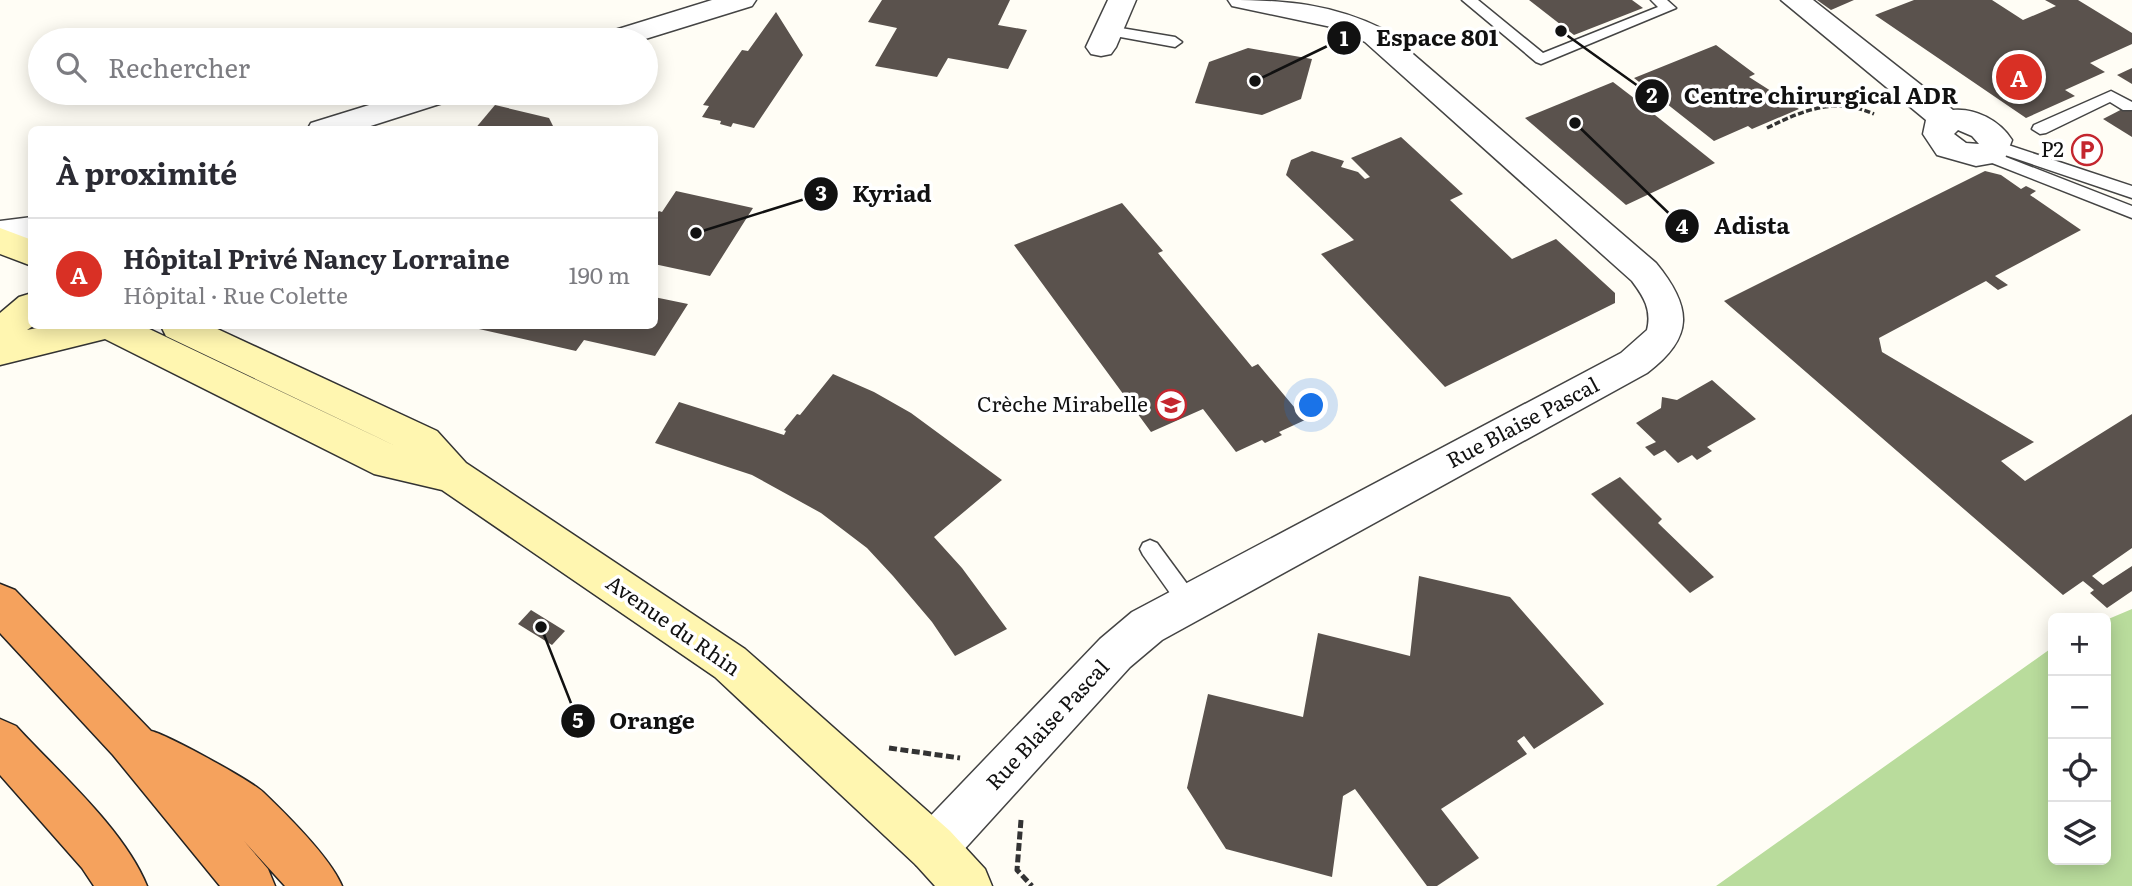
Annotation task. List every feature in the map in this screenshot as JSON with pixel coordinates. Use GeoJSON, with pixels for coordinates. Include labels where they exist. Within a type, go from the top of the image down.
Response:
{"type":"FeatureCollection","features":[{"type":"Feature","properties":{"kind":"highway"},"geometry":{"type":"LineString","coordinates":[[0,603],[129,740],[251,886]]}},
{"type":"Feature","properties":{"kind":"highway"},"geometry":{"type":"LineString","coordinates":[[129,740],[245,807],[318,886]]}},
{"type":"Feature","properties":{"kind":"highway"},"geometry":{"type":"LineString","coordinates":[[0,741],[99,850],[122,886]]}},
{"type":"Feature","properties":{"kind":"main road"},"geometry":{"type":"LineString","coordinates":[[0,240],[28,252]]}},
{"type":"Feature","properties":{"kind":"main road"},"geometry":{"type":"LineString","coordinates":[[0,267],[28,278]]}},
{"type":"Feature","properties":{"kind":"main road"},"geometry":{"type":"LineString","coordinates":[[0,333],[28,309]]}},
{"type":"Feature","properties":{"kind":"main road"},"geometry":{"type":"LineString","coordinates":[[0,351],[90,329]]}},
{"type":"Feature","properties":{"kind":"main road","name":"Avenue du Rhin"},"geometry":{"type":"LineString","coordinates":[[117,329],[388,463],[452,475]]}},
{"type":"Feature","properties":{"kind":"main road","name":"Avenue du Rhin"},"geometry":{"type":"LineString","coordinates":[[185,329],[423,442],[452,475],[730,663],[933,848],[968,886]]}},
{"type":"Feature","properties":{"kind":"street"},"geometry":{"type":"LineString","coordinates":[[651,28],[742,0]]}},
{"type":"Feature","properties":{"kind":"street"},"geometry":{"type":"LineString","coordinates":[[1105,39],[1122,0]]}},
{"type":"Feature","properties":{"kind":"street","name":"Rue Blaise Pascal"},"geometry":{"type":"LineString","coordinates":[[933,848],[1115,653],[1147,626],[1634,363],[1652,352],[1663,338],[1667,310],[1661,294],[1644,272],[1376,36],[1345,21],[1242,0]]}},
{"type":"Feature","properties":{"kind":"street"},"geometry":{"type":"LineString","coordinates":[[1795,0],[1946,120],[1968,121],[1990,132],[1996,140],[1992,151]]}},
{"type":"Feature","properties":{"kind":"street"},"geometry":{"type":"LineString","coordinates":[[335,126],[402,105]]}},
{"type":"Feature","properties":{"kind":"street"},"geometry":{"type":"LineString","coordinates":[[0,233],[28,230]]}},
{"type":"Feature","properties":{"kind":"lane"},"geometry":{"type":"LineString","coordinates":[[1469,0],[1541,59],[1669,8],[1658,0]]}},
{"type":"Feature","properties":{"kind":"lane"},"geometry":{"type":"LineString","coordinates":[[1105,39],[1175,42]]}},
{"type":"Feature","properties":{"kind":"lane"},"geometry":{"type":"LineString","coordinates":[[2040,129],[2111,96],[2128,106]]}},
{"type":"Feature","properties":{"kind":"lane"},"geometry":{"type":"LineString","coordinates":[[1992,151],[2132,192]]}},
{"type":"Feature","properties":{"kind":"lane"},"geometry":{"type":"LineString","coordinates":[[1992,151],[2132,212]]}},
{"type":"Feature","properties":{"kind":"lane"},"geometry":{"type":"LineString","coordinates":[[1150,549],[1189,603]]}},
{"type":"Feature","properties":{"kind":"path"},"geometry":{"type":"LineString","coordinates":[[1767,128],[1804,110],[1824,105],[1863,107],[1874,114]]}},
{"type":"Feature","properties":{"kind":"green space"},"geometry":{"type":"Polygon","coordinates":[[[2132,609],[2132,886],[1716,886],[2048,651],[2048,865],[2111,865],[2111,618],[2132,609]]]}},
{"type":"Feature","properties":{"kind":"building"},"geometry":{"type":"Polygon","coordinates":[[[882,0],[1010,0],[998,25],[1027,30],[1008,69],[948,58],[937,77],[875,66],[897,28],[868,22],[882,0]]]}},
{"type":"Feature","properties":{"kind":"building"},"geometry":{"type":"Polygon","coordinates":[[[1529,0],[1632,0],[1643,8],[1574,35],[1529,0]]]}},
{"type":"Feature","properties":{"kind":"building"},"geometry":{"type":"Polygon","coordinates":[[[1817,0],[1854,0],[1831,10],[1817,0]]]}},
{"type":"Feature","properties":{"kind":"building"},"geometry":{"type":"Polygon","coordinates":[[[1914,0],[1992,0],[2023,20],[2056,6],[2045,0],[2078,0],[2132,33],[2132,44],[2090,63],[2105,72],[2065,90],[2075,96],[2026,118],[1875,15],[1914,0]]]}},
{"type":"Feature","properties":{"kind":"building"},"geometry":{"type":"Polygon","coordinates":[[[776,12],[803,55],[754,128],[733,123],[731,127],[720,124],[721,121],[702,117],[709,106],[703,105],[742,50],[748,51],[776,12]]]}},
{"type":"Feature","properties":{"kind":"building"},"geometry":{"type":"Polygon","coordinates":[[[1716,45],[1755,74],[1749,77],[1799,109],[1752,129],[1748,126],[1714,141],[1634,78],[1716,45]]]}},
{"type":"Feature","properties":{"kind":"building"},"geometry":{"type":"Polygon","coordinates":[[[1248,48],[1312,59],[1301,99],[1262,115],[1195,103],[1209,62],[1248,48]]]}},
{"type":"Feature","properties":{"kind":"building"},"geometry":{"type":"Polygon","coordinates":[[[2132,68],[2132,84],[2117,75],[2132,68]]]}},
{"type":"Feature","properties":{"kind":"building"},"geometry":{"type":"Polygon","coordinates":[[[1613,82],[1715,163],[1626,205],[1525,118],[1613,82]]]}},
{"type":"Feature","properties":{"kind":"building"},"geometry":{"type":"Polygon","coordinates":[[[2132,104],[2132,137],[2103,119],[2132,104]]]}},
{"type":"Feature","properties":{"kind":"building"},"geometry":{"type":"Polygon","coordinates":[[[495,105],[549,118],[553,126],[477,126],[495,105]]]}},
{"type":"Feature","properties":{"kind":"building"},"geometry":{"type":"Polygon","coordinates":[[[1401,137],[1463,194],[1450,200],[1512,259],[1556,239],[1615,293],[1615,303],[1445,387],[1321,254],[1354,240],[1286,175],[1291,160],[1312,151],[1344,161],[1341,167],[1358,172],[1365,179],[1370,177],[1351,158],[1401,137]]]}},
{"type":"Feature","properties":{"kind":"building"},"geometry":{"type":"Polygon","coordinates":[[[1985,171],[2001,175],[2021,189],[2026,186],[2036,191],[2030,195],[2081,230],[1995,276],[2008,285],[1998,290],[1986,281],[1879,338],[1882,352],[2034,442],[2001,461],[2025,481],[2132,414],[2132,548],[2092,576],[2103,585],[2132,566],[2132,591],[2107,608],[2090,593],[2094,590],[2083,581],[2063,595],[1724,301],[1985,171]]]}},
{"type":"Feature","properties":{"kind":"building"},"geometry":{"type":"Polygon","coordinates":[[[676,191],[753,208],[710,276],[658,265],[658,212],[662,212],[676,191]]]}},
{"type":"Feature","properties":{"kind":"building"},"geometry":{"type":"Polygon","coordinates":[[[1122,203],[1163,251],[1158,253],[1252,367],[1258,364],[1305,420],[1279,432],[1282,435],[1265,443],[1262,440],[1236,452],[1203,409],[1151,432],[1014,245],[1122,203]]]}},
{"type":"Feature","properties":{"kind":"building"},"geometry":{"type":"Polygon","coordinates":[[[658,298],[688,304],[655,356],[584,340],[576,351],[479,329],[658,329],[658,298]]]}},
{"type":"Feature","properties":{"kind":"building"},"geometry":{"type":"Polygon","coordinates":[[[833,374],[874,392],[911,413],[1002,480],[934,537],[962,568],[1007,629],[955,656],[932,622],[867,548],[821,513],[752,475],[655,443],[679,402],[784,435],[784,430],[797,414],[800,415],[833,374]]]}},
{"type":"Feature","properties":{"kind":"building"},"geometry":{"type":"Polygon","coordinates":[[[1712,380],[1756,419],[1707,447],[1712,451],[1697,460],[1692,455],[1678,463],[1665,450],[1654,456],[1645,447],[1656,442],[1636,423],[1661,408],[1662,397],[1677,400],[1712,380]]]}},
{"type":"Feature","properties":{"kind":"building"},"geometry":{"type":"Polygon","coordinates":[[[1620,477],[1662,519],[1658,523],[1714,577],[1690,593],[1591,494],[1620,477]]]}},
{"type":"Feature","properties":{"kind":"building"},"geometry":{"type":"Polygon","coordinates":[[[1419,576],[1510,597],[1604,704],[1534,749],[1524,736],[1517,741],[1527,754],[1441,809],[1479,858],[1437,886],[1427,886],[1355,789],[1343,796],[1332,877],[1226,849],[1187,788],[1208,694],[1303,717],[1318,633],[1410,656],[1419,576]]]}},
{"type":"Feature","properties":{"kind":"building"},"geometry":{"type":"Polygon","coordinates":[[[531,610],[565,631],[552,645],[518,624],[531,610]]]}},
{"type":"Feature","properties":{"kind":"place","name":"Centre chirurgical ADR"},"geometry":{"type":"Point","coordinates":[1561,31]}},
{"type":"Feature","properties":{"kind":"place","name":"Hôpital Privé Nancy Lorraine"},"geometry":{"type":"Point","coordinates":[2019,77]}},
{"type":"Feature","properties":{"kind":"place","name":"Espace 801"},"geometry":{"type":"Point","coordinates":[1255,81]}},
{"type":"Feature","properties":{"kind":"place","name":"Adista"},"geometry":{"type":"Point","coordinates":[1575,123]}},
{"type":"Feature","properties":{"kind":"place","name":"P2"},"geometry":{"type":"Point","coordinates":[2087,150]}},
{"type":"Feature","properties":{"kind":"place","name":"Kyriad"},"geometry":{"type":"Point","coordinates":[696,233]}},
{"type":"Feature","properties":{"kind":"place","name":"Crèche Mirabelle"},"geometry":{"type":"Point","coordinates":[1171,405]}},
{"type":"Feature","properties":{"kind":"place","name":"Orange"},"geometry":{"type":"Point","coordinates":[541,627]}}]}
